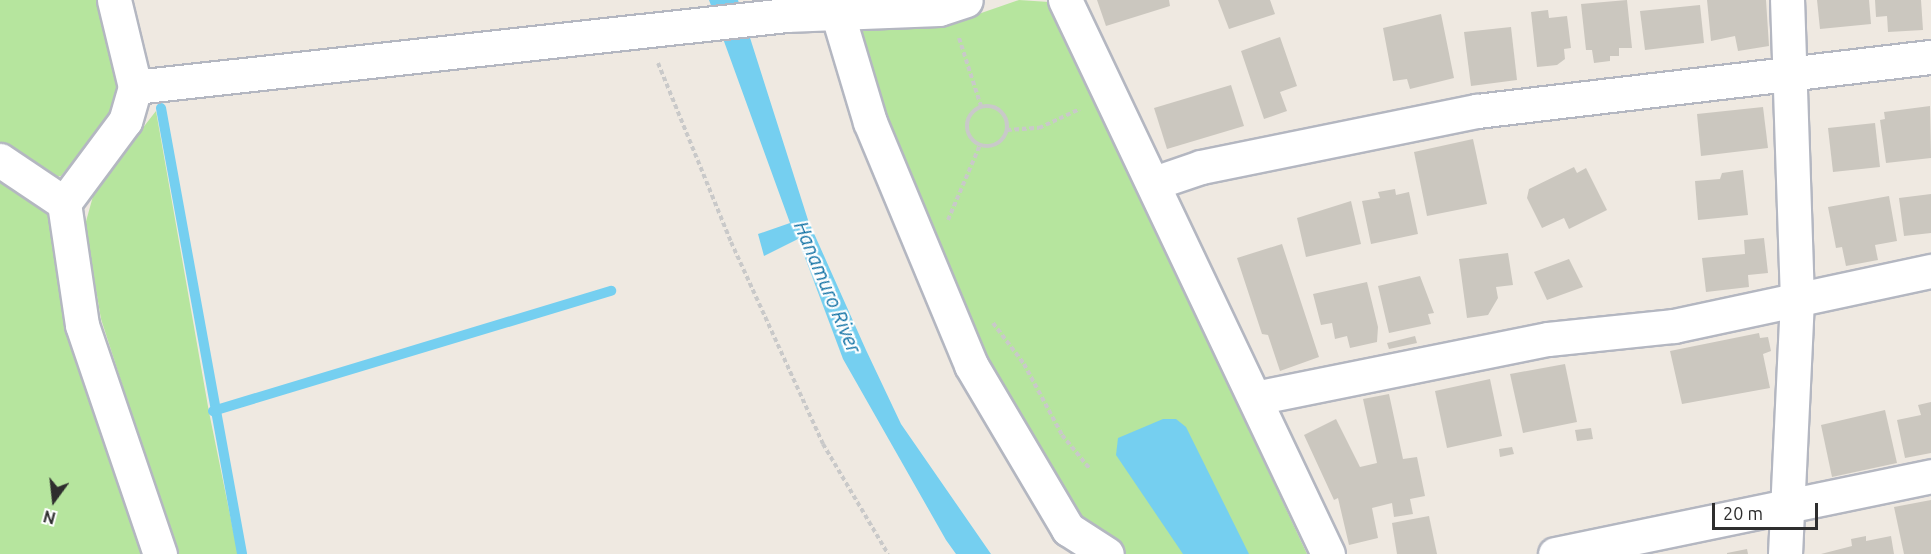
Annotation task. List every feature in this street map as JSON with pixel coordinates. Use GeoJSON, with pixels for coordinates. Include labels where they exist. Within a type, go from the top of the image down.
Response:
{"type":"FeatureCollection","features":[{"type":"Feature","properties":{"kind":"street"},"geometry":{"type":"LineString","coordinates":[[114,0],[135,87],[125,121],[64,203],[82,326],[160,554]]}},
{"type":"Feature","properties":{"kind":"street"},"geometry":{"type":"LineString","coordinates":[[1065,0],[1329,554]]}},
{"type":"Feature","properties":{"kind":"street"},"geometry":{"type":"LineString","coordinates":[[1785,554],[1785,505],[1797,300],[1792,75],[1787,0]]}},
{"type":"Feature","properties":{"kind":"street"},"geometry":{"type":"LineString","coordinates":[[135,87],[786,15],[958,3]]}},
{"type":"Feature","properties":{"kind":"street"},"geometry":{"type":"LineString","coordinates":[[837,12],[870,122],[970,365],[1068,529],[1107,554]]}},
{"type":"Feature","properties":{"kind":"street"},"geometry":{"type":"LineString","coordinates":[[1154,183],[1201,167],[1477,111],[1931,57]]}},
{"type":"Feature","properties":{"kind":"street"},"geometry":{"type":"LineString","coordinates":[[0,160],[64,203]]}},
{"type":"Feature","properties":{"kind":"street"},"geometry":{"type":"LineString","coordinates":[[1255,398],[1548,339],[1674,326],[1931,271]]}},
{"type":"Feature","properties":{"kind":"street"},"geometry":{"type":"LineString","coordinates":[[1555,554],[1931,476]]}},
{"type":"Feature","properties":{"kind":"path"},"geometry":{"type":"LineString","coordinates":[[958,3],[981,106]]}},
{"type":"Feature","properties":{"kind":"path"},"geometry":{"type":"LineString","coordinates":[[650,31],[731,242],[823,444],[888,554]]}},
{"type":"Feature","properties":{"kind":"path"},"geometry":{"type":"LineString","coordinates":[[1007,130],[1039,128],[1111,94]]}},
{"type":"Feature","properties":{"kind":"path"},"geometry":{"type":"LineString","coordinates":[[981,106],[1001,111],[1007,130],[1000,142],[980,145],[970,137],[967,124],[972,113],[981,106]]}},
{"type":"Feature","properties":{"kind":"path"},"geometry":{"type":"LineString","coordinates":[[945,228],[980,145]]}},
{"type":"Feature","properties":{"kind":"path"},"geometry":{"type":"LineString","coordinates":[[990,319],[1024,364],[1062,435],[1090,469]]}},
{"type":"Feature","properties":{"kind":"green space"},"geometry":{"type":"Polygon","coordinates":[[[0,0],[97,0],[120,94],[116,108],[61,176],[52,178],[0,150],[0,0]]]}},
{"type":"Feature","properties":{"kind":"green space"},"geometry":{"type":"Polygon","coordinates":[[[1019,0],[1049,2],[1307,554],[1122,554],[1071,518],[994,381],[932,251],[858,38],[867,25],[941,27],[1019,0]]]}},
{"type":"Feature","properties":{"kind":"green space"},"geometry":{"type":"Polygon","coordinates":[[[156,111],[209,412],[238,554],[177,554],[101,319],[85,225],[95,189],[156,111]]]}},
{"type":"Feature","properties":{"kind":"green space"},"geometry":{"type":"Polygon","coordinates":[[[0,176],[45,206],[50,218],[143,554],[0,554],[0,176]]]}},
{"type":"Feature","properties":{"kind":"water","name":"Hanamuro River"},"geometry":{"type":"Polygon","coordinates":[[[709,0],[738,0],[808,220],[866,350],[901,424],[991,554],[956,554],[946,540],[843,359],[798,239],[764,256],[758,234],[790,223],[709,0]]]}},
{"type":"Feature","properties":{"kind":"water"},"geometry":{"type":"Polygon","coordinates":[[[1163,419],[1176,419],[1186,427],[1249,554],[1183,554],[1116,455],[1118,438],[1163,419]]]}},
{"type":"Feature","properties":{"kind":"building"},"geometry":{"type":"Polygon","coordinates":[[[1097,0],[1169,0],[1170,6],[1106,26],[1097,0]]]}},
{"type":"Feature","properties":{"kind":"building"},"geometry":{"type":"Polygon","coordinates":[[[1218,0],[1270,0],[1275,14],[1229,29],[1218,0]]]}},
{"type":"Feature","properties":{"kind":"building"},"geometry":{"type":"Polygon","coordinates":[[[1627,0],[1632,48],[1619,48],[1619,56],[1610,56],[1610,61],[1594,63],[1592,50],[1586,50],[1581,4],[1627,0]]]}},
{"type":"Feature","properties":{"kind":"building"},"geometry":{"type":"Polygon","coordinates":[[[1707,0],[1766,0],[1769,46],[1738,51],[1735,36],[1711,41],[1707,0]]]}},
{"type":"Feature","properties":{"kind":"building"},"geometry":{"type":"Polygon","coordinates":[[[1817,0],[1869,0],[1871,24],[1820,29],[1817,0]]]}},
{"type":"Feature","properties":{"kind":"building"},"geometry":{"type":"Polygon","coordinates":[[[1875,0],[1921,0],[1923,30],[1888,32],[1887,16],[1876,17],[1875,0]]]}},
{"type":"Feature","properties":{"kind":"building"},"geometry":{"type":"Polygon","coordinates":[[[1700,5],[1704,43],[1645,50],[1640,11],[1700,5]]]}},
{"type":"Feature","properties":{"kind":"building"},"geometry":{"type":"Polygon","coordinates":[[[1548,10],[1549,18],[1567,16],[1571,48],[1564,49],[1565,59],[1557,65],[1537,67],[1531,12],[1548,10]]]}},
{"type":"Feature","properties":{"kind":"building"},"geometry":{"type":"Polygon","coordinates":[[[1441,14],[1454,78],[1410,89],[1407,79],[1393,81],[1383,28],[1441,14]]]}},
{"type":"Feature","properties":{"kind":"building"},"geometry":{"type":"Polygon","coordinates":[[[1511,27],[1517,80],[1471,86],[1464,32],[1511,27]]]}},
{"type":"Feature","properties":{"kind":"building"},"geometry":{"type":"Polygon","coordinates":[[[1280,37],[1297,86],[1280,92],[1287,111],[1264,119],[1241,51],[1280,37]]]}},
{"type":"Feature","properties":{"kind":"building"},"geometry":{"type":"Polygon","coordinates":[[[1231,85],[1244,126],[1167,149],[1154,108],[1231,85]]]}},
{"type":"Feature","properties":{"kind":"building"},"geometry":{"type":"Polygon","coordinates":[[[1930,106],[1931,158],[1886,163],[1880,120],[1885,119],[1884,112],[1930,106]]]}},
{"type":"Feature","properties":{"kind":"building"},"geometry":{"type":"Polygon","coordinates":[[[1763,107],[1768,148],[1701,156],[1697,114],[1763,107]]]}},
{"type":"Feature","properties":{"kind":"building"},"geometry":{"type":"Polygon","coordinates":[[[1875,123],[1880,167],[1833,172],[1828,128],[1875,123]]]}},
{"type":"Feature","properties":{"kind":"building"},"geometry":{"type":"Polygon","coordinates":[[[1473,139],[1487,204],[1427,216],[1414,152],[1473,139]]]}},
{"type":"Feature","properties":{"kind":"building"},"geometry":{"type":"Polygon","coordinates":[[[1574,167],[1577,173],[1586,168],[1607,210],[1569,229],[1564,218],[1542,228],[1527,198],[1529,189],[1574,167]]]}},
{"type":"Feature","properties":{"kind":"building"},"geometry":{"type":"Polygon","coordinates":[[[1743,170],[1748,215],[1698,220],[1695,181],[1720,179],[1722,173],[1743,170]]]}},
{"type":"Feature","properties":{"kind":"building"},"geometry":{"type":"Polygon","coordinates":[[[1395,189],[1396,195],[1409,192],[1418,234],[1371,244],[1362,201],[1380,198],[1378,192],[1395,189]]]}},
{"type":"Feature","properties":{"kind":"building"},"geometry":{"type":"Polygon","coordinates":[[[1931,194],[1931,233],[1904,236],[1899,198],[1931,194]]]}},
{"type":"Feature","properties":{"kind":"building"},"geometry":{"type":"Polygon","coordinates":[[[1889,196],[1897,241],[1875,245],[1878,260],[1846,266],[1842,247],[1836,248],[1828,207],[1889,196]]]}},
{"type":"Feature","properties":{"kind":"building"},"geometry":{"type":"Polygon","coordinates":[[[1351,201],[1361,244],[1306,257],[1297,218],[1351,201]]]}},
{"type":"Feature","properties":{"kind":"building"},"geometry":{"type":"Polygon","coordinates":[[[1764,238],[1768,273],[1748,275],[1749,287],[1706,292],[1702,258],[1745,254],[1744,240],[1764,238]]]}},
{"type":"Feature","properties":{"kind":"building"},"geometry":{"type":"Polygon","coordinates":[[[1282,244],[1319,357],[1280,371],[1268,335],[1262,334],[1237,258],[1282,244]]]}},
{"type":"Feature","properties":{"kind":"building"},"geometry":{"type":"Polygon","coordinates":[[[1508,253],[1513,285],[1496,287],[1498,298],[1488,315],[1467,318],[1459,259],[1508,253]]]}},
{"type":"Feature","properties":{"kind":"building"},"geometry":{"type":"Polygon","coordinates":[[[1569,259],[1583,287],[1547,300],[1534,272],[1569,259]]]}},
{"type":"Feature","properties":{"kind":"building"},"geometry":{"type":"Polygon","coordinates":[[[1420,276],[1434,313],[1428,314],[1431,324],[1389,333],[1378,286],[1420,276]]]}},
{"type":"Feature","properties":{"kind":"building"},"geometry":{"type":"Polygon","coordinates":[[[1367,282],[1378,327],[1377,342],[1350,348],[1347,336],[1335,339],[1332,323],[1321,325],[1313,294],[1367,282]]]}},
{"type":"Feature","properties":{"kind":"building"},"geometry":{"type":"Polygon","coordinates":[[[1759,333],[1760,338],[1768,337],[1771,351],[1763,354],[1770,388],[1682,404],[1670,351],[1759,333]]]}},
{"type":"Feature","properties":{"kind":"building"},"geometry":{"type":"Polygon","coordinates":[[[1415,336],[1417,343],[1389,349],[1387,343],[1415,336]]]}},
{"type":"Feature","properties":{"kind":"building"},"geometry":{"type":"Polygon","coordinates":[[[1565,364],[1577,422],[1523,433],[1510,374],[1565,364]]]}},
{"type":"Feature","properties":{"kind":"building"},"geometry":{"type":"Polygon","coordinates":[[[1490,379],[1502,436],[1447,448],[1435,391],[1490,379]]]}},
{"type":"Feature","properties":{"kind":"building"},"geometry":{"type":"Polygon","coordinates":[[[1389,394],[1403,459],[1417,457],[1425,496],[1410,499],[1413,514],[1394,517],[1392,503],[1372,508],[1378,538],[1349,545],[1338,498],[1334,500],[1304,435],[1336,419],[1360,467],[1377,463],[1363,399],[1389,394]]]}},
{"type":"Feature","properties":{"kind":"building"},"geometry":{"type":"Polygon","coordinates":[[[1931,402],[1931,453],[1905,458],[1897,420],[1921,415],[1918,405],[1931,402]]]}},
{"type":"Feature","properties":{"kind":"building"},"geometry":{"type":"Polygon","coordinates":[[[1885,410],[1897,463],[1832,477],[1821,425],[1885,410]]]}},
{"type":"Feature","properties":{"kind":"building"},"geometry":{"type":"Polygon","coordinates":[[[1591,428],[1593,439],[1577,441],[1575,430],[1591,428]]]}},
{"type":"Feature","properties":{"kind":"building"},"geometry":{"type":"Polygon","coordinates":[[[1512,447],[1514,454],[1500,457],[1499,449],[1512,447]]]}},
{"type":"Feature","properties":{"kind":"building"},"geometry":{"type":"Polygon","coordinates":[[[1931,500],[1931,554],[1904,554],[1894,507],[1931,500]]]}},
{"type":"Feature","properties":{"kind":"building"},"geometry":{"type":"Polygon","coordinates":[[[1429,516],[1437,554],[1397,554],[1392,523],[1429,516]]]}},
{"type":"Feature","properties":{"kind":"building"},"geometry":{"type":"Polygon","coordinates":[[[1866,536],[1866,541],[1891,536],[1894,554],[1821,554],[1852,546],[1851,539],[1866,536]]]}},
{"type":"Feature","properties":{"kind":"building"},"geometry":{"type":"Polygon","coordinates":[[[1747,549],[1748,554],[1727,554],[1727,553],[1747,549]]]}},
{"type":"Feature","properties":{"kind":"waterway"},"geometry":{"type":"LineString","coordinates":[[161,108],[242,554]]}},
{"type":"Feature","properties":{"kind":"waterway"},"geometry":{"type":"LineString","coordinates":[[213,411],[611,291]]}}]}
